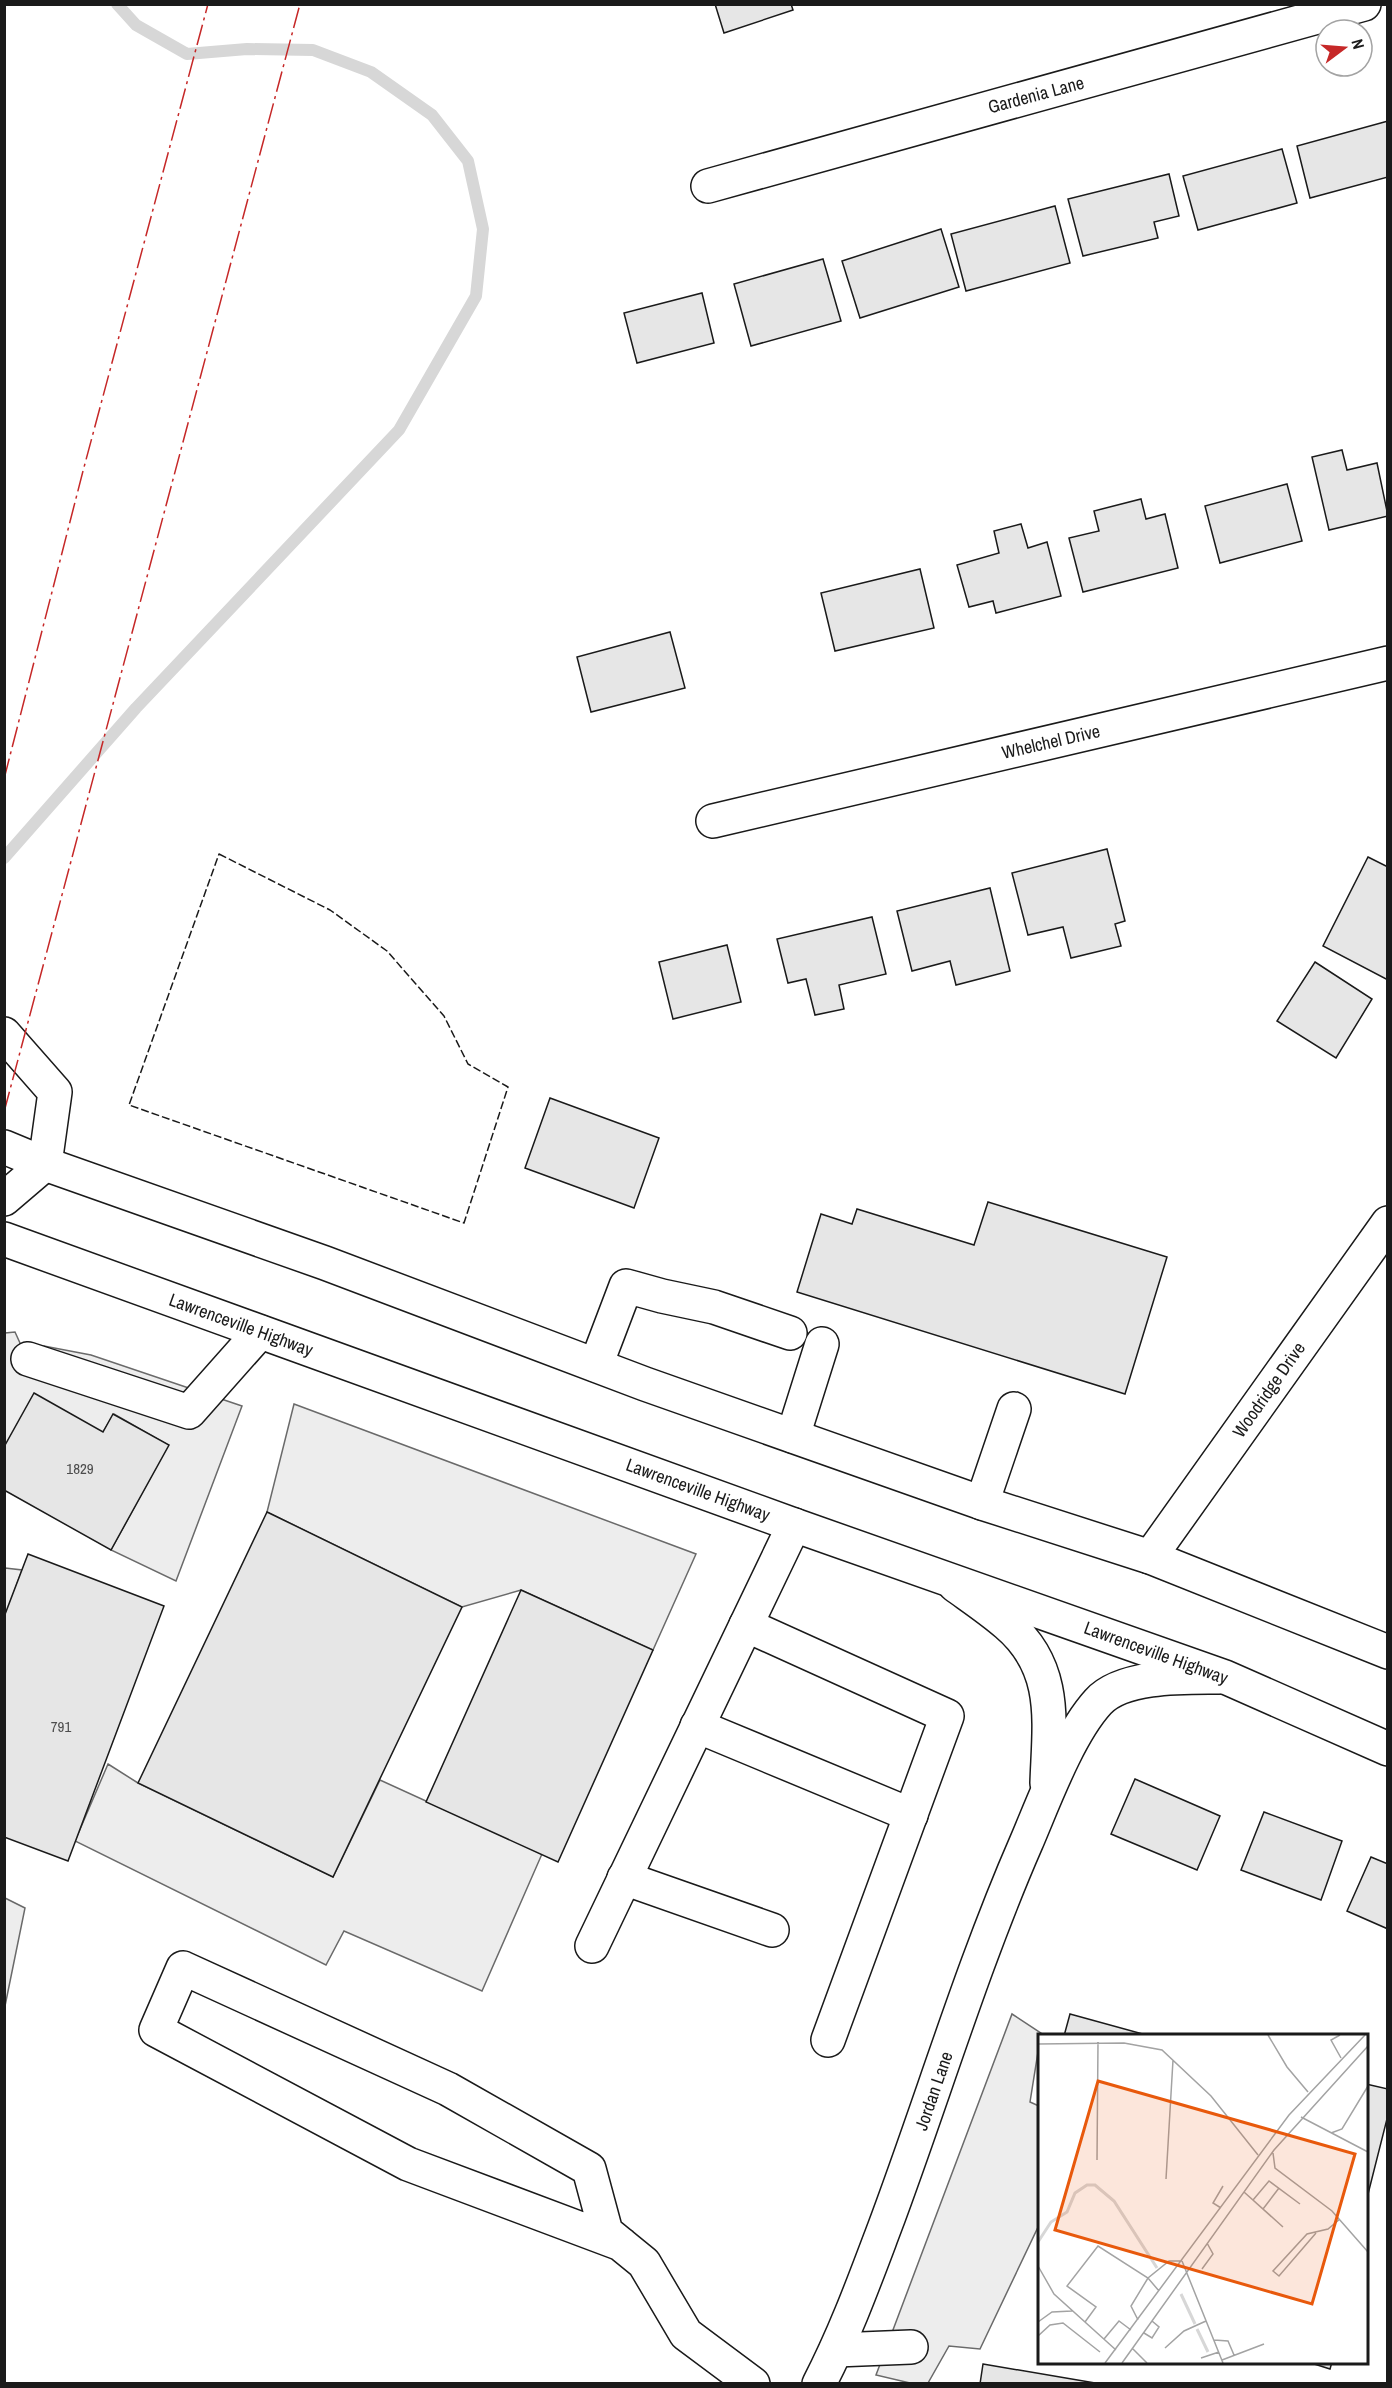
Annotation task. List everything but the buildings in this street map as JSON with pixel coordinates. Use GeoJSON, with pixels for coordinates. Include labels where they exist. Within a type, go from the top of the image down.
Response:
{"type":"FeatureCollection","features":[{"type":"Feature","properties":{"kind":"main road","name":"Gardenia Lane"},"geometry":{"type":"LineString","coordinates":[[708,186],[1364,4]]}},
{"type":"Feature","properties":{"kind":"main road","name":"Whelchel Drive"},"geometry":{"type":"LineString","coordinates":[[713,820],[1388,663]]}},
{"type":"Feature","properties":{"kind":"main road"},"geometry":{"type":"LineString","coordinates":[[4,1034],[55,1092],[45,1164],[4,1199]]}},
{"type":"Feature","properties":{"kind":"main road"},"geometry":{"type":"LineString","coordinates":[[4,1147],[45,1164],[325,1263],[793,1436],[982,1503],[1150,1557],[1388,1652]]}},
{"type":"Feature","properties":{"kind":"main road","name":"Woodridge Drive"},"geometry":{"type":"LineString","coordinates":[[1150,1557],[1388,1223]]}},
{"type":"Feature","properties":{"kind":"main road","name":"Lawrenceville Highway"},"geometry":{"type":"LineString","coordinates":[[4,1239],[794,1525],[1225,1677],[1388,1749]]}},
{"type":"Feature","properties":{"kind":"main road"},"geometry":{"type":"LineString","coordinates":[[596,1365],[626,1286],[714,1307],[790,1333]]}},
{"type":"Feature","properties":{"kind":"main road"},"geometry":{"type":"LineString","coordinates":[[27,1359],[189,1413],[260,1332]]}},
{"type":"Feature","properties":{"kind":"main road"},"geometry":{"type":"LineString","coordinates":[[793,1436],[822,1344]]}},
{"type":"Feature","properties":{"kind":"main road"},"geometry":{"type":"LineString","coordinates":[[982,1503],[1014,1409]]}},
{"type":"Feature","properties":{"kind":"main road"},"geometry":{"type":"LineString","coordinates":[[592,1946],[794,1525]]}},
{"type":"Feature","properties":{"kind":"main road","name":"Jordan Lane"},"geometry":{"type":"LineString","coordinates":[[948,1580],[1009,1625],[1027,1645],[1038,1662],[1045,1679],[1049,1710],[1046,1797]]}},
{"type":"Feature","properties":{"kind":"main road"},"geometry":{"type":"LineString","coordinates":[[746,1625],[947,1716],[828,2040]]}},
{"type":"Feature","properties":{"kind":"main road","name":"Jordan Lane"},"geometry":{"type":"LineString","coordinates":[[819,2384],[836,2350],[908,2166],[996,1912],[1046,1797],[1079,1729],[1099,1700],[1149,1679],[1225,1677]]}},
{"type":"Feature","properties":{"kind":"main road"},"geometry":{"type":"LineString","coordinates":[[697,1726],[910,1815]]}},
{"type":"Feature","properties":{"kind":"main road"},"geometry":{"type":"LineString","coordinates":[[624,1878],[772,1930]]}},
{"type":"Feature","properties":{"kind":"main road"},"geometry":{"type":"LineString","coordinates":[[621,2244],[408,2164],[156,2030],[183,1968],[448,2088],[589,2169],[606,2232],[621,2244],[644,2263],[686,2334],[753,2384]]}},
{"type":"Feature","properties":{"kind":"main road"},"geometry":{"type":"LineString","coordinates":[[836,2350],[911,2347]]}},
{"type":"Feature","properties":{"kind":"shaded area"},"geometry":{"type":"Polygon","coordinates":[[[15,1332],[25,1354],[44,1346],[91,1355],[242,1406],[176,1581],[111,1550],[168,1445],[114,1414],[103,1432],[5,1451],[5,1333],[15,1332]]]}},
{"type":"Feature","properties":{"kind":"shaded area"},"geometry":{"type":"Polygon","coordinates":[[[294,1404],[696,1554],[653,1650],[521,1590],[462,1607],[267,1512],[294,1404]]]}},
{"type":"Feature","properties":{"kind":"shaded area"},"geometry":{"type":"Polygon","coordinates":[[[5,1568],[22,1570],[5,1617],[5,1568]]]}},
{"type":"Feature","properties":{"kind":"shaded area"},"geometry":{"type":"Polygon","coordinates":[[[108,1764],[138,1783],[333,1877],[380,1780],[542,1854],[482,1991],[344,1931],[326,1965],[75,1841],[108,1764]]]}},
{"type":"Feature","properties":{"kind":"shaded area"},"geometry":{"type":"Polygon","coordinates":[[[5,1898],[25,1908],[5,2006],[5,1898]]]}},
{"type":"Feature","properties":{"kind":"shaded area"},"geometry":{"type":"Polygon","coordinates":[[[1012,2014],[1041,2033],[1038,2034],[1038,2052],[1030,2102],[1038,2106],[1038,2227],[980,2349],[949,2346],[928,2383],[910,2383],[876,2375],[1012,2014]]]}},
{"type":"Feature","properties":{"kind":"waterway"},"geometry":{"type":"LineString","coordinates":[[4,858],[136,708],[399,430],[476,296],[483,229],[468,161],[432,115],[371,72],[313,50],[247,49],[187,54],[136,25],[117,4]]}},
{"type":"Feature","properties":{"kind":"fence"},"geometry":{"type":"LineString","coordinates":[[219,854],[330,910],[387,951],[444,1016],[468,1064],[508,1087],[464,1223],[129,1105],[219,854]]}},
{"type":"Feature","properties":{"kind":"power"},"geometry":{"type":"LineString","coordinates":[[4,779],[83,471],[208,4]]}},
{"type":"Feature","properties":{"kind":"power"},"geometry":{"type":"LineString","coordinates":[[4,1112],[300,4]]}}]}
